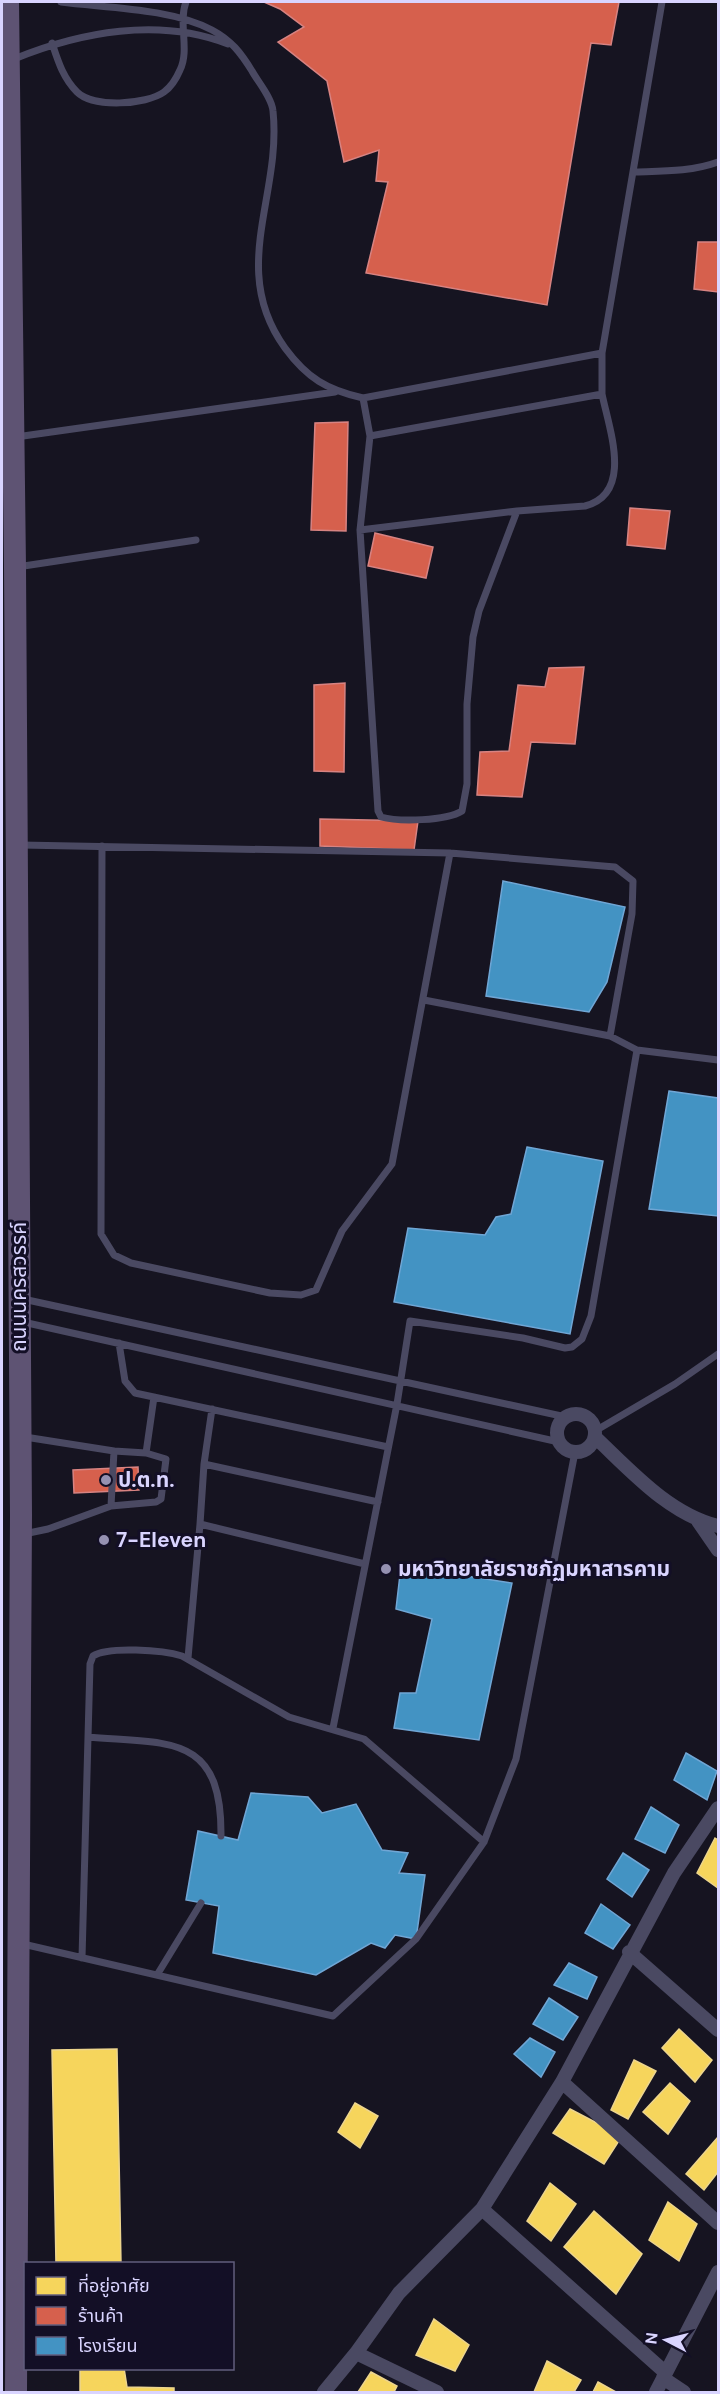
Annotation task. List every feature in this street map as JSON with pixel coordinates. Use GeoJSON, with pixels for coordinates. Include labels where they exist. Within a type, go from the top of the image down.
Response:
{"type":"FeatureCollection","features":[{"type":"Feature","properties":{"kind":"main road","name":"ถนนนครสวรรค์"},"geometry":{"type":"LineString","coordinates":[[8,2],[14,437],[20,1298],[11,1434],[20,1535],[16,2392]]}},
{"type":"Feature","properties":{"kind":"street"},"geometry":{"type":"LineString","coordinates":[[595,1434],[587,1448],[575,1452],[563,1447],[559,1442],[559,1425],[566,1417],[579,1414],[585,1416],[595,1434],[654,1492],[698,1521],[718,1526]]}},
{"type":"Feature","properties":{"kind":"street"},"geometry":{"type":"LineString","coordinates":[[698,1521],[718,1550]]}},
{"type":"Feature","properties":{"kind":"street"},"geometry":{"type":"LineString","coordinates":[[324,2392],[356,2353],[399,2293],[482,2209],[562,2082],[629,1952],[713,1824],[718,1808]]}},
{"type":"Feature","properties":{"kind":"street"},"geometry":{"type":"LineString","coordinates":[[629,1952],[718,2030]]}},
{"type":"Feature","properties":{"kind":"street"},"geometry":{"type":"LineString","coordinates":[[562,2082],[718,2223]]}},
{"type":"Feature","properties":{"kind":"street"},"geometry":{"type":"LineString","coordinates":[[482,2209],[684,2392]]}},
{"type":"Feature","properties":{"kind":"street"},"geometry":{"type":"LineString","coordinates":[[656,2392],[718,2272]]}},
{"type":"Feature","properties":{"kind":"street"},"geometry":{"type":"LineString","coordinates":[[356,2353],[437,2392]]}},
{"type":"Feature","properties":{"kind":"lane"},"geometry":{"type":"LineString","coordinates":[[61,2],[182,18],[212,30],[238,48],[273,109],[271,171],[258,248],[259,283],[263,309],[270,325],[294,360],[311,377],[335,392],[363,398],[602,352]]}},
{"type":"Feature","properties":{"kind":"lane"},"geometry":{"type":"LineString","coordinates":[[52,43],[66,79],[78,93],[94,102],[143,100],[164,92],[182,66],[182,18],[186,2]]}},
{"type":"Feature","properties":{"kind":"lane"},"geometry":{"type":"LineString","coordinates":[[360,530],[517,511],[585,506],[594,504],[603,497],[611,485],[616,460],[602,394],[602,352],[662,2]]}},
{"type":"Feature","properties":{"kind":"lane"},"geometry":{"type":"LineString","coordinates":[[8,61],[52,43],[122,31],[183,33],[217,40],[238,48]]}},
{"type":"Feature","properties":{"kind":"lane"},"geometry":{"type":"LineString","coordinates":[[633,172],[682,170],[718,162]]}},
{"type":"Feature","properties":{"kind":"lane"},"geometry":{"type":"LineString","coordinates":[[14,437],[335,392]]}},
{"type":"Feature","properties":{"kind":"lane"},"geometry":{"type":"LineString","coordinates":[[370,436],[602,394]]}},
{"type":"Feature","properties":{"kind":"lane"},"geometry":{"type":"LineString","coordinates":[[363,398],[370,436],[360,530],[378,811],[381,817],[397,819],[448,817],[461,812],[464,806],[467,704],[473,637],[479,611],[517,511]]}},
{"type":"Feature","properties":{"kind":"lane"},"geometry":{"type":"LineString","coordinates":[[15,567],[196,540]]}},
{"type":"Feature","properties":{"kind":"lane"},"geometry":{"type":"LineString","coordinates":[[16,845],[450,853],[602,864],[615,867],[633,881],[632,914],[610,1036]]}},
{"type":"Feature","properties":{"kind":"lane"},"geometry":{"type":"LineString","coordinates":[[102,846],[100,1234],[114,1255],[122,1259],[270,1293],[294,1295],[316,1290],[342,1231],[392,1164],[450,853]]}},
{"type":"Feature","properties":{"kind":"lane"},"geometry":{"type":"LineString","coordinates":[[424,1000],[610,1036],[637,1050],[718,1060]]}},
{"type":"Feature","properties":{"kind":"lane"},"geometry":{"type":"LineString","coordinates":[[333,1728],[397,1404],[410,1321],[523,1338],[565,1348],[572,1347],[582,1339],[591,1316],[637,1050]]}},
{"type":"Feature","properties":{"kind":"lane"},"geometry":{"type":"LineString","coordinates":[[20,1298],[566,1417]]}},
{"type":"Feature","properties":{"kind":"lane"},"geometry":{"type":"LineString","coordinates":[[19,1321],[559,1442]]}},
{"type":"Feature","properties":{"kind":"lane"},"geometry":{"type":"LineString","coordinates":[[119,1343],[127,1386],[135,1393],[388,1447]]}},
{"type":"Feature","properties":{"kind":"lane"},"geometry":{"type":"LineString","coordinates":[[595,1434],[718,1354]]}},
{"type":"Feature","properties":{"kind":"lane"},"geometry":{"type":"LineString","coordinates":[[146,1453],[154,1397]]}},
{"type":"Feature","properties":{"kind":"lane"},"geometry":{"type":"LineString","coordinates":[[188,1658],[204,1464],[212,1409]]}},
{"type":"Feature","properties":{"kind":"lane"},"geometry":{"type":"LineString","coordinates":[[11,1434],[146,1453],[166,1459],[161,1499],[156,1503],[111,1506],[48,1529],[20,1535]]}},
{"type":"Feature","properties":{"kind":"lane"},"geometry":{"type":"LineString","coordinates":[[111,1506],[114,1450]]}},
{"type":"Feature","properties":{"kind":"lane"},"geometry":{"type":"LineString","coordinates":[[17,1943],[333,2016],[416,1939],[484,1842],[516,1759],[575,1452]]}},
{"type":"Feature","properties":{"kind":"lane"},"geometry":{"type":"LineString","coordinates":[[204,1464],[378,1502]]}},
{"type":"Feature","properties":{"kind":"lane"},"geometry":{"type":"LineString","coordinates":[[200,1524],[365,1564]]}},
{"type":"Feature","properties":{"kind":"lane"},"geometry":{"type":"LineString","coordinates":[[82,1958],[90,1664],[96,1654],[104,1651],[166,1652],[188,1658],[282,1713],[300,1721],[333,1728],[364,1739],[484,1842]]}},
{"type":"Feature","properties":{"kind":"lane"},"geometry":{"type":"LineString","coordinates":[[88,1737],[171,1744],[198,1758],[211,1774],[219,1793],[221,1836]]}},
{"type":"Feature","properties":{"kind":"lane"},"geometry":{"type":"LineString","coordinates":[[157,1975],[201,1903]]}},
{"type":"Feature","properties":{"kind":"building: ที่อยู่อาศัย"},"geometry":{"type":"Polygon","coordinates":[[[715,1838],[718,1840],[718,1888],[697,1873],[715,1838]]]}},
{"type":"Feature","properties":{"kind":"building: ที่อยู่อาศัย"},"geometry":{"type":"Polygon","coordinates":[[[679,2029],[712,2060],[695,2082],[662,2048],[679,2029]]]}},
{"type":"Feature","properties":{"kind":"building: ที่อยู่อาศัย"},"geometry":{"type":"Polygon","coordinates":[[[117,2049],[121,2262],[56,2262],[52,2050],[117,2049]]]}},
{"type":"Feature","properties":{"kind":"building: ที่อยู่อาศัย"},"geometry":{"type":"Polygon","coordinates":[[[634,2060],[656,2071],[628,2119],[611,2110],[634,2060]]]}},
{"type":"Feature","properties":{"kind":"building: ที่อยู่อาศัย"},"geometry":{"type":"Polygon","coordinates":[[[670,2083],[690,2101],[668,2134],[643,2112],[670,2083]]]}},
{"type":"Feature","properties":{"kind":"building: ที่อยู่อาศัย"},"geometry":{"type":"Polygon","coordinates":[[[355,2103],[378,2116],[360,2148],[338,2132],[355,2103]]]}},
{"type":"Feature","properties":{"kind":"building: ที่อยู่อาศัย"},"geometry":{"type":"Polygon","coordinates":[[[570,2109],[622,2136],[604,2164],[553,2133],[570,2109]]]}},
{"type":"Feature","properties":{"kind":"building: ที่อยู่อาศัย"},"geometry":{"type":"Polygon","coordinates":[[[718,2137],[718,2172],[704,2190],[686,2174],[718,2137]]]}},
{"type":"Feature","properties":{"kind":"building: ที่อยู่อาศัย"},"geometry":{"type":"Polygon","coordinates":[[[550,2183],[576,2204],[551,2241],[527,2221],[550,2183]]]}},
{"type":"Feature","properties":{"kind":"building: ที่อยู่อาศัย"},"geometry":{"type":"Polygon","coordinates":[[[668,2202],[697,2224],[679,2261],[649,2240],[668,2202]]]}},
{"type":"Feature","properties":{"kind":"building: ที่อยู่อาศัย"},"geometry":{"type":"Polygon","coordinates":[[[594,2211],[642,2254],[616,2294],[564,2247],[594,2211]]]}},
{"type":"Feature","properties":{"kind":"building: ที่อยู่อาศัย"},"geometry":{"type":"Polygon","coordinates":[[[434,2319],[469,2345],[455,2371],[416,2355],[434,2319]]]}},
{"type":"Feature","properties":{"kind":"building: ที่อยู่อาศัย"},"geometry":{"type":"Polygon","coordinates":[[[547,2361],[581,2380],[574,2392],[534,2392],[547,2361]]]}},
{"type":"Feature","properties":{"kind":"building: ที่อยู่อาศัย"},"geometry":{"type":"Polygon","coordinates":[[[80,2370],[124,2370],[127,2387],[174,2388],[174,2392],[80,2392],[80,2370]]]}},
{"type":"Feature","properties":{"kind":"building: ที่อยู่อาศัย"},"geometry":{"type":"Polygon","coordinates":[[[371,2372],[397,2386],[394,2392],[358,2392],[371,2372]]]}},
{"type":"Feature","properties":{"kind":"building: ที่อยู่อาศัย"},"geometry":{"type":"Polygon","coordinates":[[[598,2382],[616,2392],[593,2392],[598,2382]]]}},
{"type":"Feature","properties":{"kind":"building: ร้านค้า"},"geometry":{"type":"Polygon","coordinates":[[[264,2],[619,2],[611,45],[591,43],[547,305],[366,273],[388,182],[376,181],[379,150],[344,162],[327,81],[278,42],[304,27],[280,9],[264,2]]]}},
{"type":"Feature","properties":{"kind":"building: ร้านค้า"},"geometry":{"type":"Polygon","coordinates":[[[698,242],[718,242],[718,292],[694,289],[698,242]]]}},
{"type":"Feature","properties":{"kind":"building: ร้านค้า"},"geometry":{"type":"Polygon","coordinates":[[[348,422],[346,531],[311,530],[315,423],[348,422]]]}},
{"type":"Feature","properties":{"kind":"building: ร้านค้า"},"geometry":{"type":"Polygon","coordinates":[[[630,508],[670,511],[665,549],[627,545],[630,508]]]}},
{"type":"Feature","properties":{"kind":"building: ร้านค้า"},"geometry":{"type":"Polygon","coordinates":[[[375,533],[433,547],[426,578],[368,566],[375,533]]]}},
{"type":"Feature","properties":{"kind":"building: ร้านค้า"},"geometry":{"type":"Polygon","coordinates":[[[584,667],[575,744],[531,742],[522,797],[477,795],[480,752],[509,751],[518,685],[545,687],[549,668],[584,667]]]}},
{"type":"Feature","properties":{"kind":"building: ร้านค้า"},"geometry":{"type":"Polygon","coordinates":[[[345,683],[344,772],[314,771],[314,685],[345,683]]]}},
{"type":"Feature","properties":{"kind":"building: ร้านค้า"},"geometry":{"type":"Polygon","coordinates":[[[320,819],[418,821],[414,850],[320,846],[320,819]]]}},
{"type":"Feature","properties":{"kind":"building: ร้านค้า","name":"ป.ต.ท."},"geometry":{"type":"Polygon","coordinates":[[[138,1467],[139,1490],[74,1493],[73,1470],[138,1467]]]}},
{"type":"Feature","properties":{"kind":"building: โรงเรียน"},"geometry":{"type":"Polygon","coordinates":[[[503,881],[625,907],[607,982],[589,1012],[486,996],[503,881]]]}},
{"type":"Feature","properties":{"kind":"building: โรงเรียน"},"geometry":{"type":"Polygon","coordinates":[[[669,1091],[718,1098],[718,1216],[649,1209],[669,1091]]]}},
{"type":"Feature","properties":{"kind":"building: โรงเรียน"},"geometry":{"type":"Polygon","coordinates":[[[527,1147],[603,1161],[570,1334],[394,1302],[408,1228],[485,1235],[496,1217],[511,1214],[527,1147]]]}},
{"type":"Feature","properties":{"kind":"building: โรงเรียน"},"geometry":{"type":"Polygon","coordinates":[[[401,1566],[512,1583],[479,1740],[394,1728],[400,1693],[416,1693],[432,1619],[396,1609],[401,1566]]]}},
{"type":"Feature","properties":{"kind":"building: โรงเรียน"},"geometry":{"type":"Polygon","coordinates":[[[686,1753],[717,1771],[707,1800],[674,1780],[686,1753]]]}},
{"type":"Feature","properties":{"kind":"building: โรงเรียน"},"geometry":{"type":"Polygon","coordinates":[[[251,1793],[308,1797],[322,1813],[356,1804],[382,1850],[408,1853],[399,1873],[425,1875],[416,1939],[395,1935],[385,1948],[371,1943],[316,1975],[213,1953],[219,1906],[186,1900],[198,1831],[238,1840],[251,1793]]]}},
{"type":"Feature","properties":{"kind":"building: โรงเรียน"},"geometry":{"type":"Polygon","coordinates":[[[651,1807],[679,1825],[665,1853],[635,1839],[651,1807]]]}},
{"type":"Feature","properties":{"kind":"building: โรงเรียน"},"geometry":{"type":"Polygon","coordinates":[[[623,1853],[649,1870],[632,1897],[607,1879],[623,1853]]]}},
{"type":"Feature","properties":{"kind":"building: โรงเรียน"},"geometry":{"type":"Polygon","coordinates":[[[601,1904],[630,1925],[613,1949],[585,1933],[601,1904]]]}},
{"type":"Feature","properties":{"kind":"building: โรงเรียน"},"geometry":{"type":"Polygon","coordinates":[[[569,1963],[597,1977],[587,1999],[554,1985],[569,1963]]]}},
{"type":"Feature","properties":{"kind":"building: โรงเรียน"},"geometry":{"type":"Polygon","coordinates":[[[549,1998],[578,2017],[563,2040],[533,2024],[549,1998]]]}},
{"type":"Feature","properties":{"kind":"building: โรงเรียน"},"geometry":{"type":"Polygon","coordinates":[[[530,2038],[555,2052],[541,2077],[514,2054],[530,2038]]]}},
{"type":"Feature","properties":{"kind":"place","name":"ป.ต.ท."},"geometry":{"type":"Point","coordinates":[106,1480]}},
{"type":"Feature","properties":{"kind":"place","name":"7-Eleven"},"geometry":{"type":"Point","coordinates":[104,1540]}},
{"type":"Feature","properties":{"kind":"place","name":"มหาวิทยาลัยราชภัฏมหาสารคาม"},"geometry":{"type":"Point","coordinates":[386,1569]}}]}
